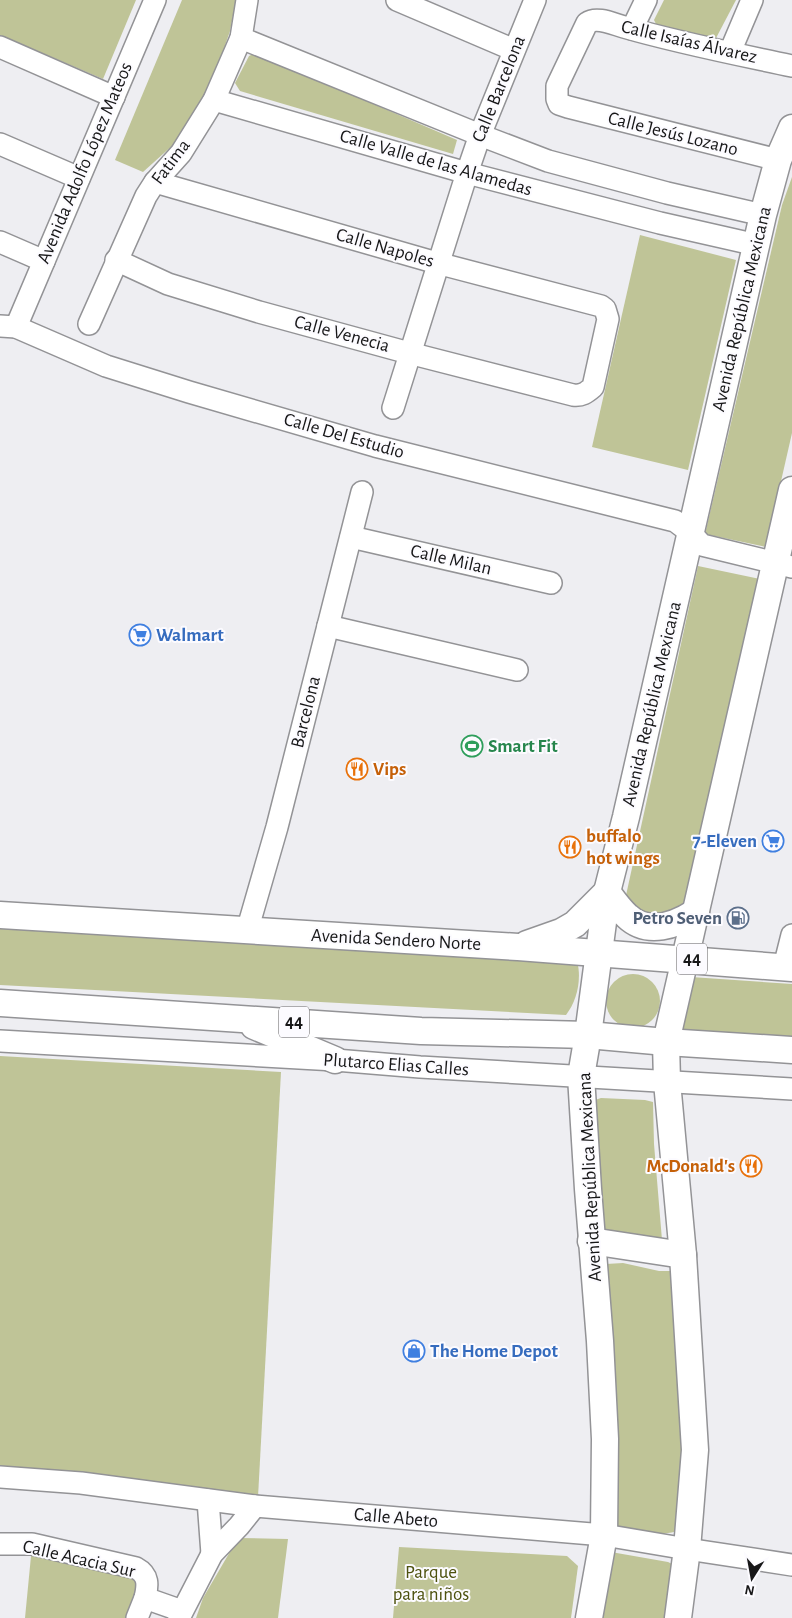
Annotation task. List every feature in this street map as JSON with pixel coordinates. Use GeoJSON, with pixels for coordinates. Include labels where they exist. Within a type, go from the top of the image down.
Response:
{"type":"FeatureCollection","features":[{"type":"Feature","properties":{"kind":"main road","name":"Avenida República Mexicana"},"geometry":{"type":"LineString","coordinates":[[589,1618],[604,1535],[604,1429],[600,1341],[581,1076],[607,892],[626,817],[763,215],[787,142]]}},
{"type":"Feature","properties":{"kind":"main road"},"geometry":{"type":"LineString","coordinates":[[678,1618],[687,1549],[695,1450],[683,1255],[667,1082],[666,1042],[684,958],[783,565],[792,490]]}},
{"type":"Feature","properties":{"kind":"main road"},"geometry":{"type":"LineString","coordinates":[[518,947],[561,932],[575,924],[607,892],[626,916],[634,922],[644,925],[654,927],[674,925],[696,912]]}},
{"type":"Feature","properties":{"kind":"main road","name":"Avenida Sendero Norte"},"geometry":{"type":"LineString","coordinates":[[0,915],[518,947],[788,967]]}},
{"type":"Feature","properties":{"kind":"main road","name":"44"},"geometry":{"type":"LineString","coordinates":[[0,1003],[422,1031],[588,1035],[792,1050]]}},
{"type":"Feature","properties":{"kind":"main road"},"geometry":{"type":"LineString","coordinates":[[235,1018],[335,1060]]}},
{"type":"Feature","properties":{"kind":"main road"},"geometry":{"type":"LineString","coordinates":[[592,1241],[683,1255]]}},
{"type":"Feature","properties":{"kind":"street","name":"Avenida Adolfo López Mateos"},"geometry":{"type":"LineString","coordinates":[[8,327],[44,261],[155,0]]}},
{"type":"Feature","properties":{"kind":"street","name":"Fatima"},"geometry":{"type":"LineString","coordinates":[[89,324],[146,196],[155,182],[181,152],[214,100],[241,38],[247,0]]}},
{"type":"Feature","properties":{"kind":"street"},"geometry":{"type":"LineString","coordinates":[[396,0],[514,50]]}},
{"type":"Feature","properties":{"kind":"street","name":"Calle Barcelona"},"geometry":{"type":"LineString","coordinates":[[393,408],[409,353],[480,136],[535,0]]}},
{"type":"Feature","properties":{"kind":"street"},"geometry":{"type":"LineString","coordinates":[[632,29],[646,0]]}},
{"type":"Feature","properties":{"kind":"street"},"geometry":{"type":"LineString","coordinates":[[730,52],[752,0]]}},
{"type":"Feature","properties":{"kind":"street","name":"Calle Isaías Álvarez"},"geometry":{"type":"LineString","coordinates":[[568,107],[559,104],[557,86],[587,23],[592,20],[792,66]]}},
{"type":"Feature","properties":{"kind":"street","name":"Calle Valle de las Alamedas"},"geometry":{"type":"LineString","coordinates":[[241,38],[480,136],[548,161],[667,193],[763,215]]}},
{"type":"Feature","properties":{"kind":"street"},"geometry":{"type":"LineString","coordinates":[[0,47],[114,96]]}},
{"type":"Feature","properties":{"kind":"street","name":"Calle Valle de las Alamedas"},"geometry":{"type":"LineString","coordinates":[[214,100],[467,174],[660,223],[756,245]]}},
{"type":"Feature","properties":{"kind":"street","name":"Calle Jesús Lozano"},"geometry":{"type":"LineString","coordinates":[[568,107],[787,142]]}},
{"type":"Feature","properties":{"kind":"street"},"geometry":{"type":"LineString","coordinates":[[0,144],[79,178]]}},
{"type":"Feature","properties":{"kind":"street","name":"Calle Napoles"},"geometry":{"type":"LineString","coordinates":[[155,182],[438,263],[601,306],[605,309],[608,319],[592,387],[581,396],[573,395]]}},
{"type":"Feature","properties":{"kind":"street"},"geometry":{"type":"LineString","coordinates":[[660,223],[667,193]]}},
{"type":"Feature","properties":{"kind":"street"},"geometry":{"type":"LineString","coordinates":[[0,242],[44,261]]}},
{"type":"Feature","properties":{"kind":"street","name":"Calle Venecia"},"geometry":{"type":"LineString","coordinates":[[116,260],[178,287],[259,312],[573,395]]}},
{"type":"Feature","properties":{"kind":"street","name":"Calle Del Estudio"},"geometry":{"type":"LineString","coordinates":[[8,327],[106,366],[189,392],[375,446],[675,521],[691,533],[702,546],[783,565]]}},
{"type":"Feature","properties":{"kind":"street","name":"Barcelona"},"geometry":{"type":"LineString","coordinates":[[247,931],[277,827],[362,492]]}},
{"type":"Feature","properties":{"kind":"street","name":"Calle Milan"},"geometry":{"type":"LineString","coordinates":[[351,537],[551,582]]}},
{"type":"Feature","properties":{"kind":"street"},"geometry":{"type":"LineString","coordinates":[[328,626],[516,670]]}},
{"type":"Feature","properties":{"kind":"street"},"geometry":{"type":"LineString","coordinates":[[788,967],[792,934]]}},
{"type":"Feature","properties":{"kind":"street","name":"Plutarco Elias Calles"},"geometry":{"type":"LineString","coordinates":[[0,1041],[792,1088]]}},
{"type":"Feature","properties":{"kind":"street","name":"Calle Abeto"},"geometry":{"type":"LineString","coordinates":[[0,1477],[81,1482],[255,1506],[604,1535],[792,1565]]}},
{"type":"Feature","properties":{"kind":"street"},"geometry":{"type":"LineString","coordinates":[[208,1500],[212,1554]]}},
{"type":"Feature","properties":{"kind":"street"},"geometry":{"type":"LineString","coordinates":[[137,1618],[146,1592],[181,1614],[212,1554],[255,1506]]}},
{"type":"Feature","properties":{"kind":"street","name":"Calle Acacia Sur"},"geometry":{"type":"LineString","coordinates":[[0,1544],[32,1544],[136,1568],[145,1575],[146,1592]]}},
{"type":"Feature","properties":{"kind":"green space"},"geometry":{"type":"Polygon","coordinates":[[[0,0],[136,0],[103,79],[0,35],[0,0]]]}},
{"type":"Feature","properties":{"kind":"green space"},"geometry":{"type":"Polygon","coordinates":[[[182,0],[236,0],[230,31],[216,72],[192,118],[173,145],[143,172],[115,160],[182,0]]]}},
{"type":"Feature","properties":{"kind":"green space"},"geometry":{"type":"Polygon","coordinates":[[[664,0],[736,0],[715,40],[657,26],[654,20],[664,0]]]}},
{"type":"Feature","properties":{"kind":"green space"},"geometry":{"type":"Polygon","coordinates":[[[255,53],[457,140],[453,154],[240,91],[235,83],[249,56],[255,53]]]}},
{"type":"Feature","properties":{"kind":"green space"},"geometry":{"type":"Polygon","coordinates":[[[792,177],[792,433],[766,547],[705,534],[782,205],[792,177]]]}},
{"type":"Feature","properties":{"kind":"green space"},"geometry":{"type":"Polygon","coordinates":[[[640,235],[736,260],[688,470],[592,447],[640,235]]]}},
{"type":"Feature","properties":{"kind":"green space"},"geometry":{"type":"Polygon","coordinates":[[[698,566],[760,579],[682,914],[657,922],[625,900],[698,566]]]}},
{"type":"Feature","properties":{"kind":"green space"},"geometry":{"type":"Polygon","coordinates":[[[0,927],[577,961],[579,982],[576,997],[566,1015],[0,985],[0,927]]]}},
{"type":"Feature","properties":{"kind":"green space"},"geometry":{"type":"Polygon","coordinates":[[[633,974],[643,976],[652,982],[658,991],[660,1001],[658,1011],[652,1020],[643,1026],[633,1028],[623,1026],[614,1020],[608,1011],[606,1001],[608,991],[614,982],[623,976],[633,974]]]}},
{"type":"Feature","properties":{"kind":"green space"},"geometry":{"type":"Polygon","coordinates":[[[691,977],[792,984],[792,1039],[681,1031],[691,977]]]}},
{"type":"Feature","properties":{"kind":"green space"},"geometry":{"type":"Polygon","coordinates":[[[0,1056],[281,1072],[258,1497],[0,1471],[0,1056]]]}},
{"type":"Feature","properties":{"kind":"green space"},"geometry":{"type":"Polygon","coordinates":[[[601,1098],[653,1102],[654,1144],[662,1240],[608,1236],[604,1229],[595,1100],[601,1098]]]}},
{"type":"Feature","properties":{"kind":"green space"},"geometry":{"type":"Polygon","coordinates":[[[623,1263],[659,1271],[671,1271],[682,1452],[677,1531],[670,1533],[647,1534],[617,1529],[606,1264],[623,1263]]]}},
{"type":"Feature","properties":{"kind":"green space"},"geometry":{"type":"Polygon","coordinates":[[[238,1538],[288,1539],[278,1618],[196,1618],[203,1598],[238,1538]]]}},
{"type":"Feature","properties":{"kind":"green space","name":"Parque para niños"},"geometry":{"type":"Polygon","coordinates":[[[399,1547],[567,1556],[578,1566],[571,1618],[393,1618],[399,1547]]]}},
{"type":"Feature","properties":{"kind":"green space"},"geometry":{"type":"Polygon","coordinates":[[[611,1552],[668,1562],[674,1565],[670,1618],[594,1618],[611,1552]]]}},
{"type":"Feature","properties":{"kind":"green space"},"geometry":{"type":"Polygon","coordinates":[[[31,1556],[77,1561],[137,1574],[140,1584],[127,1618],[25,1618],[31,1556]]]}},
{"type":"Feature","properties":{"kind":"place","name":"Walmart"},"geometry":{"type":"Point","coordinates":[140,635]}},
{"type":"Feature","properties":{"kind":"place","name":"Smart Fit"},"geometry":{"type":"Point","coordinates":[472,746]}},
{"type":"Feature","properties":{"kind":"place","name":"Vips"},"geometry":{"type":"Point","coordinates":[357,769]}},
{"type":"Feature","properties":{"kind":"place","name":"7-Eleven"},"geometry":{"type":"Point","coordinates":[773,841]}},
{"type":"Feature","properties":{"kind":"place","name":"buffalo hot wings"},"geometry":{"type":"Point","coordinates":[570,847]}},
{"type":"Feature","properties":{"kind":"place","name":"Petro Seven"},"geometry":{"type":"Point","coordinates":[738,918]}},
{"type":"Feature","properties":{"kind":"place","name":"McDonald's"},"geometry":{"type":"Point","coordinates":[751,1166]}},
{"type":"Feature","properties":{"kind":"place","name":"The Home Depot"},"geometry":{"type":"Point","coordinates":[414,1351]}}]}
